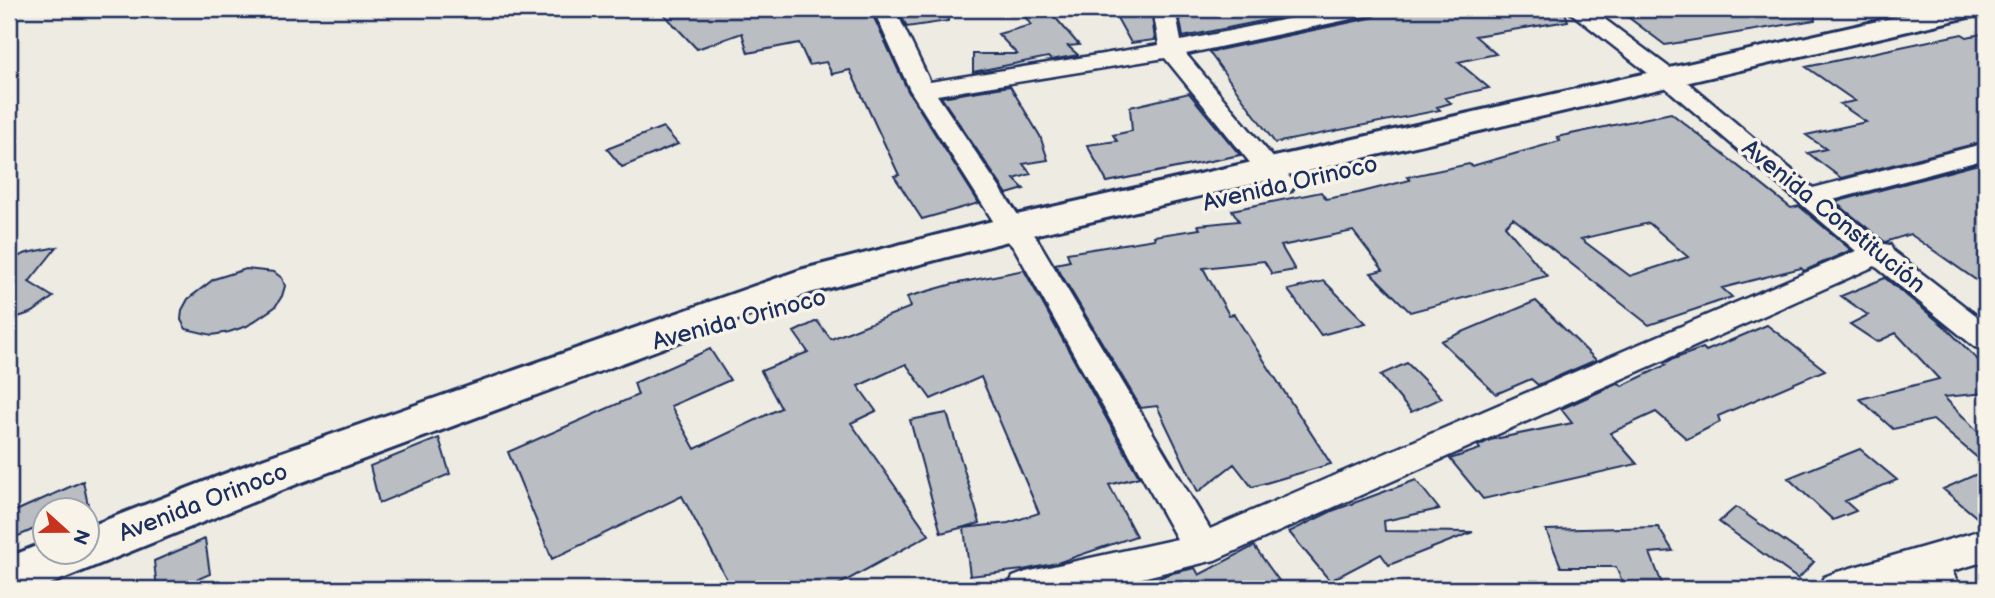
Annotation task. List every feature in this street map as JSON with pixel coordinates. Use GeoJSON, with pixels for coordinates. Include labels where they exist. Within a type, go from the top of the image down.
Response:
{"type":"FeatureCollection","features":[{"type":"Feature","properties":{"kind":"main road","name":"Avenida Orinoco"},"geometry":{"type":"LineString","coordinates":[[102,542],[281,471],[596,358],[824,295],[1019,236],[1675,84],[1968,9]]}},
{"type":"Feature","properties":{"kind":"main road","name":"Avenida Orinoco"},"geometry":{"type":"LineString","coordinates":[[1675,84],[1986,18]]}},
{"type":"Feature","properties":{"kind":"main road"},"geometry":{"type":"LineString","coordinates":[[9,579],[41,566]]}},
{"type":"Feature","properties":{"kind":"street"},"geometry":{"type":"LineString","coordinates":[[884,9],[922,90],[1019,236],[1202,549]]}},
{"type":"Feature","properties":{"kind":"street"},"geometry":{"type":"LineString","coordinates":[[1164,9],[1171,50],[1276,178]]}},
{"type":"Feature","properties":{"kind":"street"},"geometry":{"type":"LineString","coordinates":[[922,90],[1171,50],[1365,9]]}},
{"type":"Feature","properties":{"kind":"street","name":"Avenida Constitución"},"geometry":{"type":"LineString","coordinates":[[1577,9],[1675,84],[1808,198],[1880,252],[1986,339]]}},
{"type":"Feature","properties":{"kind":"street"},"geometry":{"type":"LineString","coordinates":[[1808,198],[1986,151]]}},
{"type":"Feature","properties":{"kind":"street"},"geometry":{"type":"LineString","coordinates":[[1026,589],[1202,549],[1880,252]]}},
{"type":"Feature","properties":{"kind":"street"},"geometry":{"type":"LineString","coordinates":[[1837,589],[1935,575],[1986,545]]}},
{"type":"Feature","properties":{"kind":"building"},"geometry":{"type":"Polygon","coordinates":[[[659,9],[870,9],[908,91],[979,203],[922,219],[894,176],[899,175],[850,70],[832,74],[826,62],[809,65],[799,43],[748,53],[742,33],[697,49],[659,9]]]}},
{"type":"Feature","properties":{"kind":"building"},"geometry":{"type":"Polygon","coordinates":[[[898,9],[947,9],[948,21],[907,27],[898,9]]]}},
{"type":"Feature","properties":{"kind":"building"},"geometry":{"type":"Polygon","coordinates":[[[1048,9],[1079,45],[1068,46],[1078,55],[1051,60],[1048,57],[973,72],[973,54],[1017,54],[998,34],[1031,25],[1023,14],[1048,9]]]}},
{"type":"Feature","properties":{"kind":"building"},"geometry":{"type":"Polygon","coordinates":[[[1112,9],[1151,9],[1155,40],[1131,43],[1112,9]]]}},
{"type":"Feature","properties":{"kind":"building"},"geometry":{"type":"Polygon","coordinates":[[[1178,9],[1296,9],[1301,13],[1183,37],[1178,9]]]}},
{"type":"Feature","properties":{"kind":"building"},"geometry":{"type":"Polygon","coordinates":[[[1460,9],[1469,15],[1491,9],[1564,9],[1568,21],[1475,36],[1496,54],[1458,62],[1489,88],[1445,98],[1451,103],[1437,107],[1440,110],[1275,143],[1209,52],[1366,19],[1374,17],[1378,11],[1460,9]]]}},
{"type":"Feature","properties":{"kind":"building"},"geometry":{"type":"Polygon","coordinates":[[[1655,9],[1814,9],[1815,20],[1665,45],[1624,14],[1655,9]]]}},
{"type":"Feature","properties":{"kind":"building"},"geometry":{"type":"Polygon","coordinates":[[[1986,33],[1986,141],[1841,178],[1808,153],[1826,149],[1806,135],[1866,122],[1840,104],[1855,101],[1806,67],[1962,34],[1967,37],[1986,33]]]}},
{"type":"Feature","properties":{"kind":"building"},"geometry":{"type":"Polygon","coordinates":[[[1010,86],[1040,136],[1048,160],[1023,164],[1031,174],[1014,179],[1024,189],[1007,194],[941,97],[1010,86]]]}},
{"type":"Feature","properties":{"kind":"building"},"geometry":{"type":"Polygon","coordinates":[[[1189,93],[1240,155],[1107,182],[1087,145],[1117,141],[1113,135],[1132,131],[1130,107],[1189,93]]]}},
{"type":"Feature","properties":{"kind":"building"},"geometry":{"type":"Polygon","coordinates":[[[1671,113],[1791,208],[1799,206],[1851,250],[1804,271],[1801,268],[1722,288],[1732,297],[1649,325],[1513,218],[1505,226],[1547,276],[1410,312],[1371,273],[1383,270],[1353,231],[1281,246],[1295,270],[1272,274],[1264,261],[1203,268],[1229,315],[1234,314],[1331,464],[1252,487],[1234,464],[1198,492],[1157,406],[1141,408],[1055,264],[1070,261],[1067,253],[1155,239],[1154,236],[1200,229],[1198,225],[1239,221],[1232,210],[1321,192],[1326,199],[1358,193],[1410,180],[1407,177],[1469,164],[1472,166],[1560,141],[1557,137],[1671,113]],[[1649,223],[1581,239],[1630,276],[1688,257],[1649,223]]]}},
{"type":"Feature","properties":{"kind":"building"},"geometry":{"type":"Polygon","coordinates":[[[663,127],[678,144],[622,167],[607,149],[663,127]]]}},
{"type":"Feature","properties":{"kind":"building"},"geometry":{"type":"Polygon","coordinates":[[[1986,162],[1986,287],[1910,234],[1885,242],[1835,202],[1986,162]]]}},
{"type":"Feature","properties":{"kind":"building"},"geometry":{"type":"Polygon","coordinates":[[[57,247],[29,282],[53,297],[33,312],[9,320],[9,260],[57,247]]]}},
{"type":"Feature","properties":{"kind":"building"},"geometry":{"type":"Polygon","coordinates":[[[246,269],[274,272],[282,278],[285,286],[275,307],[247,326],[229,332],[212,335],[186,329],[181,320],[182,310],[188,299],[214,279],[246,269]]]}},
{"type":"Feature","properties":{"kind":"building"},"geometry":{"type":"Polygon","coordinates":[[[1024,270],[1139,477],[1109,485],[1136,536],[1057,563],[970,576],[964,528],[1008,523],[1039,513],[981,377],[931,399],[906,364],[858,386],[876,411],[851,423],[929,535],[831,589],[732,589],[682,496],[552,559],[508,452],[638,395],[634,383],[710,349],[730,380],[671,406],[695,449],[781,408],[761,371],[808,352],[794,332],[817,321],[831,339],[911,307],[907,297],[953,284],[1024,270]]]}},
{"type":"Feature","properties":{"kind":"building"},"geometry":{"type":"Polygon","coordinates":[[[1885,278],[1944,326],[1986,368],[1986,393],[1944,397],[1986,440],[1986,465],[1933,420],[1893,429],[1860,399],[1939,379],[1896,333],[1877,342],[1850,324],[1868,315],[1841,296],[1885,278]]]}},
{"type":"Feature","properties":{"kind":"building"},"geometry":{"type":"Polygon","coordinates":[[[1324,281],[1366,323],[1321,335],[1288,290],[1324,281]]]}},
{"type":"Feature","properties":{"kind":"building"},"geometry":{"type":"Polygon","coordinates":[[[1536,301],[1596,360],[1538,385],[1531,379],[1496,394],[1441,341],[1536,301]]]}},
{"type":"Feature","properties":{"kind":"building"},"geometry":{"type":"Polygon","coordinates":[[[1767,325],[1825,370],[1718,416],[1720,422],[1687,439],[1656,412],[1610,433],[1637,464],[1483,499],[1450,459],[1480,449],[1478,446],[1490,440],[1572,423],[1561,409],[1619,383],[1622,386],[1671,360],[1703,348],[1706,351],[1767,325]]]}},
{"type":"Feature","properties":{"kind":"building"},"geometry":{"type":"Polygon","coordinates":[[[1407,363],[1442,398],[1411,412],[1380,375],[1407,363]]]}},
{"type":"Feature","properties":{"kind":"building"},"geometry":{"type":"Polygon","coordinates":[[[947,413],[980,523],[941,533],[910,420],[947,413]]]}},
{"type":"Feature","properties":{"kind":"building"},"geometry":{"type":"Polygon","coordinates":[[[439,438],[450,474],[379,503],[370,466],[439,438]]]}},
{"type":"Feature","properties":{"kind":"building"},"geometry":{"type":"Polygon","coordinates":[[[1860,449],[1897,480],[1845,501],[1856,511],[1833,520],[1788,478],[1860,449]]]}},
{"type":"Feature","properties":{"kind":"building"},"geometry":{"type":"Polygon","coordinates":[[[1986,470],[1986,525],[1943,489],[1986,470]]]}},
{"type":"Feature","properties":{"kind":"building"},"geometry":{"type":"Polygon","coordinates":[[[1416,480],[1439,509],[1384,521],[1385,531],[1473,532],[1389,565],[1381,554],[1330,581],[1289,532],[1332,511],[1416,480]]]}},
{"type":"Feature","properties":{"kind":"building"},"geometry":{"type":"Polygon","coordinates":[[[83,481],[86,496],[49,496],[83,481]]]}},
{"type":"Feature","properties":{"kind":"building"},"geometry":{"type":"Polygon","coordinates":[[[32,504],[32,530],[9,540],[9,514],[32,504]]]}},
{"type":"Feature","properties":{"kind":"building"},"geometry":{"type":"Polygon","coordinates":[[[1736,507],[1814,562],[1798,579],[1719,522],[1736,507]]]}},
{"type":"Feature","properties":{"kind":"building"},"geometry":{"type":"Polygon","coordinates":[[[1658,527],[1673,551],[1650,553],[1664,589],[1625,589],[1616,567],[1561,567],[1546,530],[1658,527]]]}},
{"type":"Feature","properties":{"kind":"building"},"geometry":{"type":"Polygon","coordinates":[[[205,539],[210,574],[175,589],[157,589],[154,561],[205,539]]]}},
{"type":"Feature","properties":{"kind":"building"},"geometry":{"type":"Polygon","coordinates":[[[1254,546],[1285,589],[1134,589],[1168,574],[1195,568],[1199,575],[1254,546]]]}}]}
